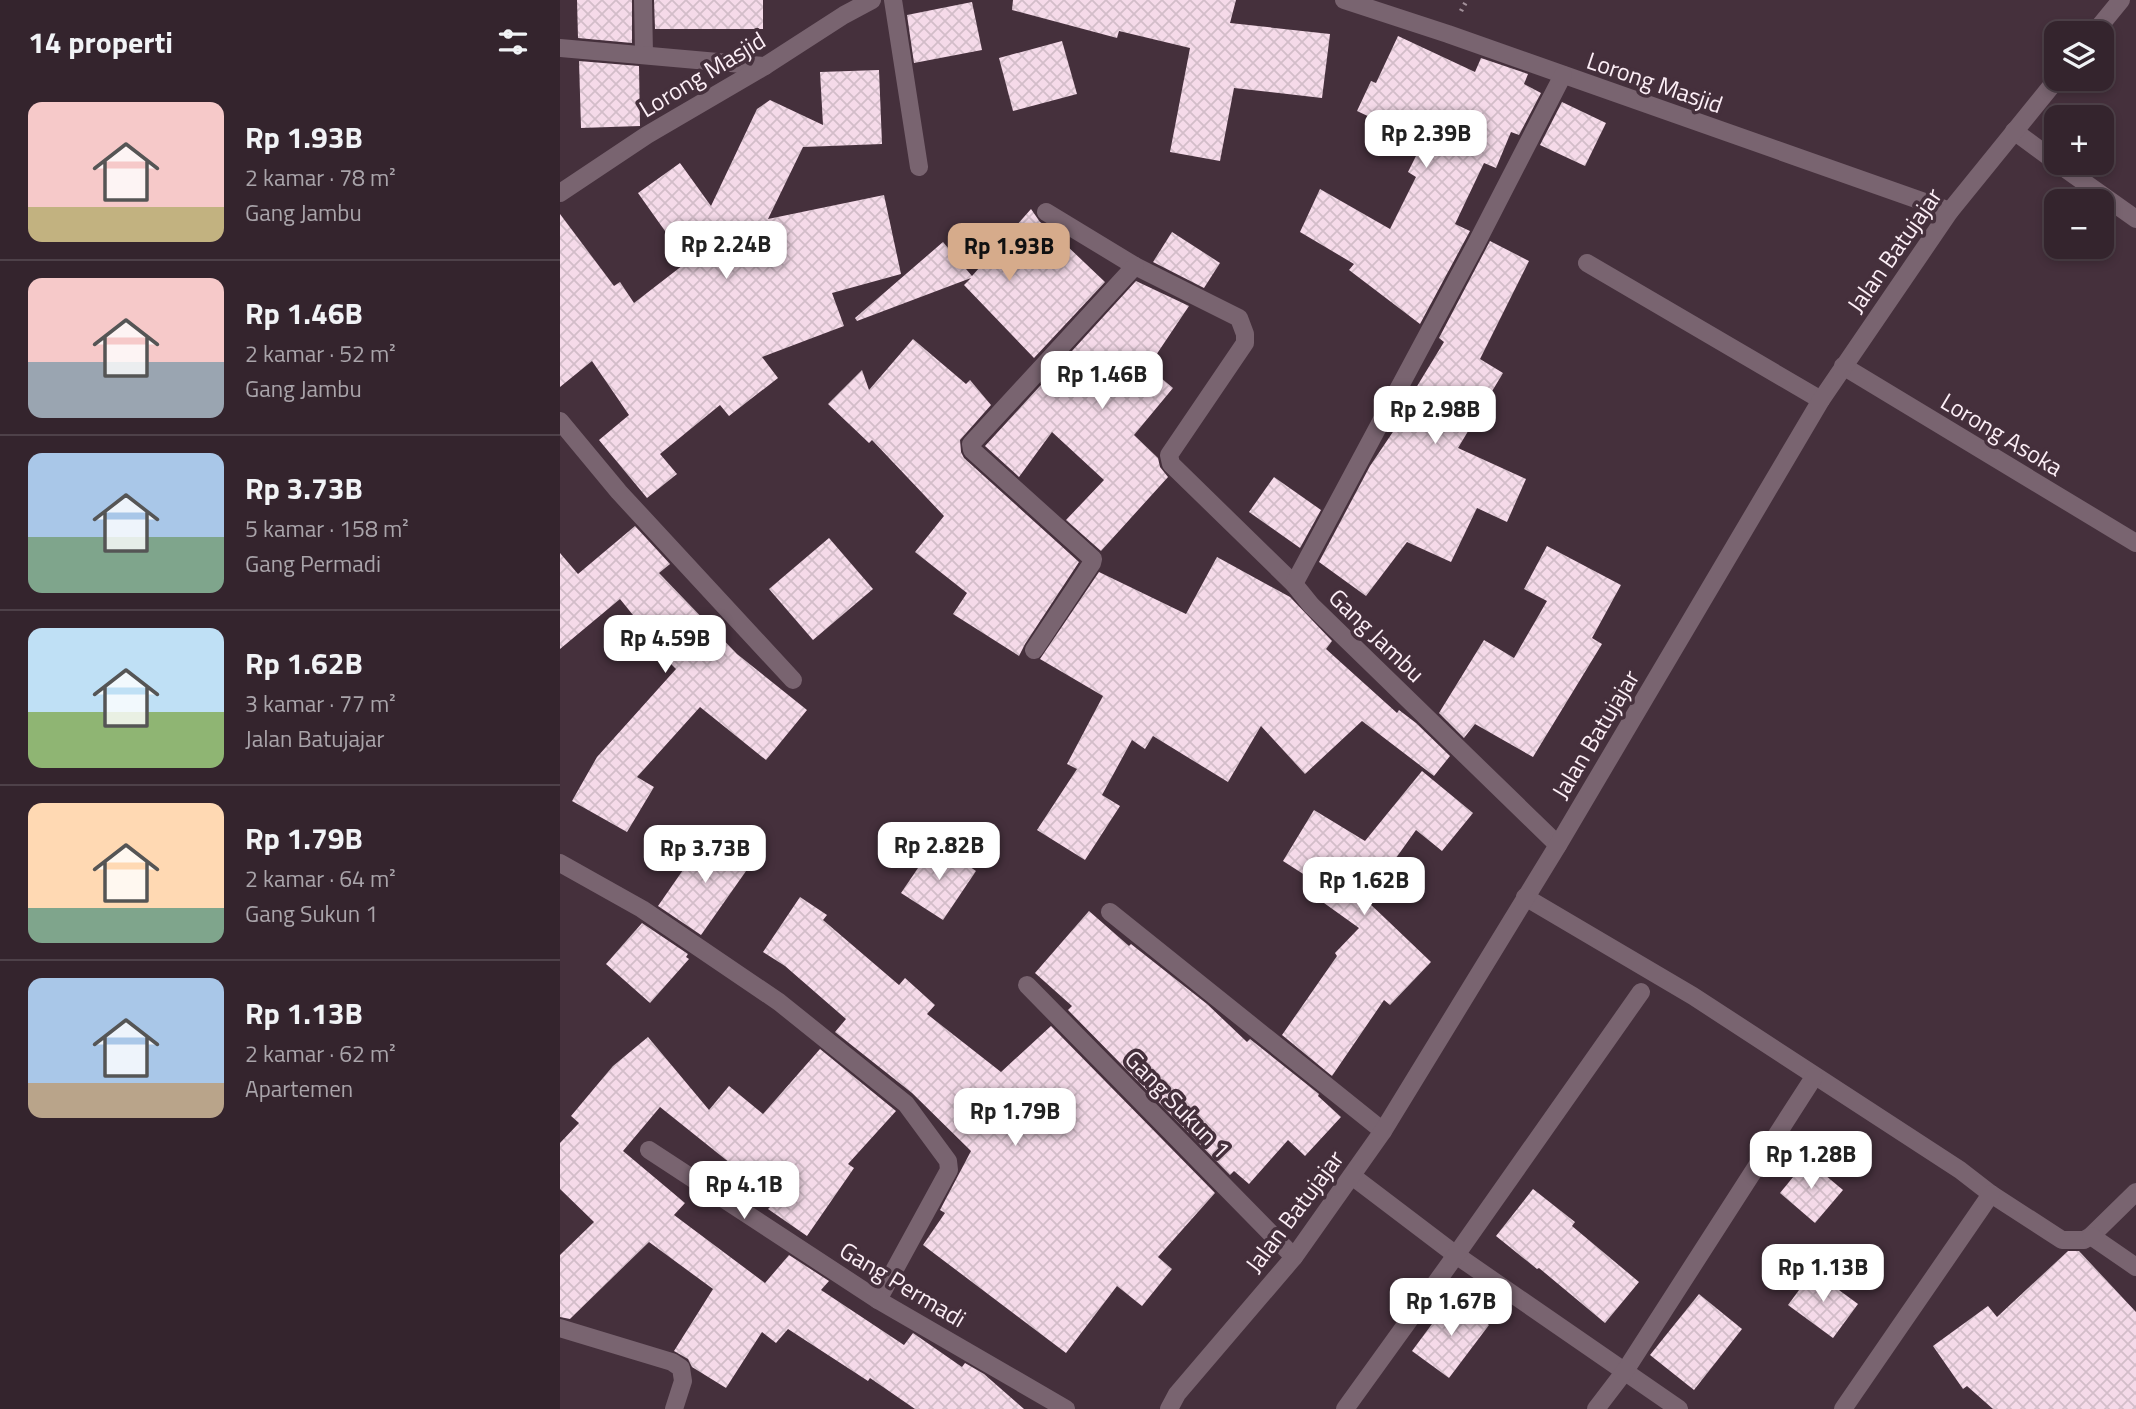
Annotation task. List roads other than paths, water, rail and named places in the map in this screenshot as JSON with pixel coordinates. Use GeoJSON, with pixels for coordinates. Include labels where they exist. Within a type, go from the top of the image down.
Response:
{"type":"FeatureCollection","features":[{"type":"Feature","properties":{"kind":"street"},"geometry":{"type":"LineString","coordinates":[[643,0],[644,54]]}},
{"type":"Feature","properties":{"kind":"street","name":"Lorong Masjid"},"geometry":{"type":"LineString","coordinates":[[560,193],[646,135],[872,0]]}},
{"type":"Feature","properties":{"kind":"street"},"geometry":{"type":"LineString","coordinates":[[893,0],[919,167]]}},
{"type":"Feature","properties":{"kind":"street","name":"Lorong Masjid"},"geometry":{"type":"LineString","coordinates":[[1344,0],[1950,211]]}},
{"type":"Feature","properties":{"kind":"street"},"geometry":{"type":"LineString","coordinates":[[2104,21],[2121,0]]}},
{"type":"Feature","properties":{"kind":"street"},"geometry":{"type":"LineString","coordinates":[[560,48],[765,66]]}},
{"type":"Feature","properties":{"kind":"street"},"geometry":{"type":"LineString","coordinates":[[1293,584],[1475,246],[1563,75]]}},
{"type":"Feature","properties":{"kind":"street","name":"Jalan Batujajar"},"geometry":{"type":"LineString","coordinates":[[1173,1401],[1294,1257],[1383,1131],[1558,845],[1821,400],[1950,211],[2047,91]]}},
{"type":"Feature","properties":{"kind":"street"},"geometry":{"type":"LineString","coordinates":[[2014,131],[2044,153]]}},
{"type":"Feature","properties":{"kind":"street"},"geometry":{"type":"LineString","coordinates":[[2075,175],[2136,219]]}},
{"type":"Feature","properties":{"kind":"street"},"geometry":{"type":"LineString","coordinates":[[1034,650],[1093,559],[972,450],[971,444],[1135,266],[1046,212]]}},
{"type":"Feature","properties":{"kind":"street"},"geometry":{"type":"LineString","coordinates":[[1587,263],[1821,400]]}},
{"type":"Feature","properties":{"kind":"street","name":"Gang Jambu"},"geometry":{"type":"LineString","coordinates":[[1135,266],[1239,318],[1245,334],[1245,343],[1169,455],[1171,464],[1311,605],[1558,845]]}},
{"type":"Feature","properties":{"kind":"street","name":"Lorong Asoka"},"geometry":{"type":"LineString","coordinates":[[1843,366],[2136,543]]}},
{"type":"Feature","properties":{"kind":"street"},"geometry":{"type":"LineString","coordinates":[[560,421],[620,492],[793,680]]}},
{"type":"Feature","properties":{"kind":"street"},"geometry":{"type":"LineString","coordinates":[[560,863],[642,909],[779,1002],[906,1104],[948,1161],[949,1170],[878,1300]]}},
{"type":"Feature","properties":{"kind":"street"},"geometry":{"type":"LineString","coordinates":[[1525,897],[1693,996],[1960,1170],[1991,1194],[2062,1240],[2084,1240],[2091,1236],[2136,1192]]}},
{"type":"Feature","properties":{"kind":"street"},"geometry":{"type":"LineString","coordinates":[[1110,912],[1383,1131]]}},
{"type":"Feature","properties":{"kind":"street","name":"Gang Sukun 1"},"geometry":{"type":"LineString","coordinates":[[1027,985],[1294,1257]]}},
{"type":"Feature","properties":{"kind":"street"},"geometry":{"type":"LineString","coordinates":[[1345,1409],[1641,992]]}},
{"type":"Feature","properties":{"kind":"street"},"geometry":{"type":"LineString","coordinates":[[1597,1409],[1625,1371],[1814,1077]]}},
{"type":"Feature","properties":{"kind":"street","name":"Gang Permadi"},"geometry":{"type":"LineString","coordinates":[[649,1150],[878,1300],[1066,1409]]}},
{"type":"Feature","properties":{"kind":"street"},"geometry":{"type":"LineString","coordinates":[[1352,1176],[1456,1255],[1679,1409]]}},
{"type":"Feature","properties":{"kind":"street"},"geometry":{"type":"LineString","coordinates":[[1843,1409],[1991,1194]]}},
{"type":"Feature","properties":{"kind":"street"},"geometry":{"type":"LineString","coordinates":[[2091,1236],[2136,1267]]}},
{"type":"Feature","properties":{"kind":"street"},"geometry":{"type":"LineString","coordinates":[[560,1328],[672,1362],[681,1368],[683,1381],[674,1409]]}},
{"type":"Feature","properties":{"kind":"street"},"geometry":{"type":"LineString","coordinates":[[1173,1401],[1190,1409]]}}]}
